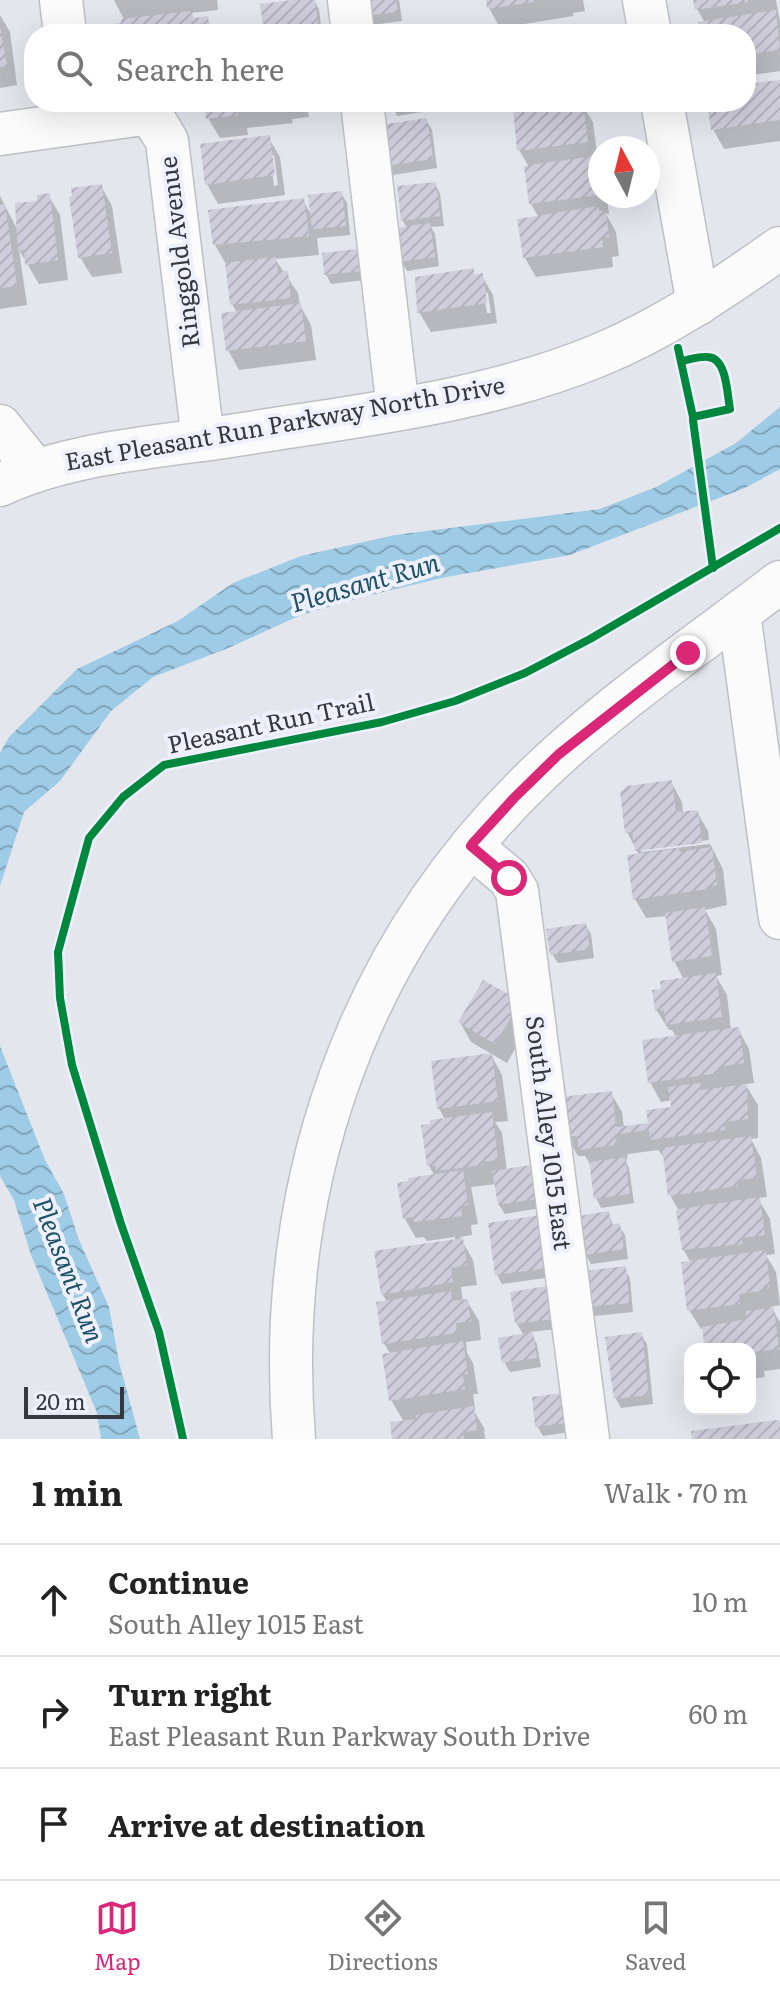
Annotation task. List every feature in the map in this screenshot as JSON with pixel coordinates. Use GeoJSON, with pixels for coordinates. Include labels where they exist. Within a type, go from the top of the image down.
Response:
{"type":"FeatureCollection","features":[{"type":"Feature","properties":{"kind":"street"},"geometry":{"type":"LineString","coordinates":[[61,0],[64,24]]}},
{"type":"Feature","properties":{"kind":"street"},"geometry":{"type":"LineString","coordinates":[[349,0],[352,24]]}},
{"type":"Feature","properties":{"kind":"street"},"geometry":{"type":"LineString","coordinates":[[644,0],[648,24]]}},
{"type":"Feature","properties":{"kind":"street"},"geometry":{"type":"LineString","coordinates":[[363,112],[398,409]]}},
{"type":"Feature","properties":{"kind":"street"},"geometry":{"type":"LineString","coordinates":[[664,112],[698,304]]}},
{"type":"Feature","properties":{"kind":"street"},"geometry":{"type":"LineString","coordinates":[[0,134],[75,113]]}},
{"type":"Feature","properties":{"kind":"street","name":"Ringgold Avenue"},"geometry":{"type":"LineString","coordinates":[[75,113],[143,114],[155,121],[167,141],[203,440]]}},
{"type":"Feature","properties":{"kind":"street","name":"East Pleasant Run Parkway North Drive"},"geometry":{"type":"LineString","coordinates":[[18,478],[88,458],[398,409],[480,394],[540,377],[599,355],[655,329],[698,304],[780,248]]}},
{"type":"Feature","properties":{"kind":"street"},"geometry":{"type":"LineString","coordinates":[[0,426],[18,478]]}},
{"type":"Feature","properties":{"kind":"street"},"geometry":{"type":"LineString","coordinates":[[294,1439],[290,1337],[293,1276],[305,1200],[328,1111],[349,1053],[374,997],[419,917],[471,846],[559,754],[780,582]]}},
{"type":"Feature","properties":{"kind":"street"},"geometry":{"type":"LineString","coordinates":[[739,613],[780,918]]}},
{"type":"Feature","properties":{"kind":"street","name":"South Alley 1015 East"},"geometry":{"type":"LineString","coordinates":[[471,846],[509,878],[517,891],[588,1439]]}},
{"type":"Feature","properties":{"kind":"water","name":"Pleasant Run"},"geometry":{"type":"Polygon","coordinates":[[[780,407],[780,469],[745,488],[570,555],[446,577],[301,615],[153,677],[111,711],[60,781],[24,812],[0,886],[0,753],[9,737],[77,669],[178,621],[233,583],[301,556],[395,535],[600,509],[656,487],[736,443],[780,407]]]}},
{"type":"Feature","properties":{"kind":"water","name":"Pleasant Run"},"geometry":{"type":"Polygon","coordinates":[[[0,1046],[45,1160],[64,1194],[79,1240],[109,1307],[119,1362],[140,1439],[101,1439],[97,1413],[31,1255],[14,1200],[0,1176],[0,1046]]]}},
{"type":"Feature","properties":{"kind":"building"},"geometry":{"type":"Polygon","coordinates":[[[315,0],[318,24],[263,24],[260,4],[315,0]]]}},
{"type":"Feature","properties":{"kind":"building"},"geometry":{"type":"Polygon","coordinates":[[[361,0],[396,0],[398,12],[363,16],[361,0]]]}},
{"type":"Feature","properties":{"kind":"building"},"geometry":{"type":"Polygon","coordinates":[[[486,0],[533,0],[533,2],[487,9],[486,0]]]}},
{"type":"Feature","properties":{"kind":"building"},"geometry":{"type":"Polygon","coordinates":[[[693,0],[748,0],[748,2],[695,10],[693,0]]]}},
{"type":"Feature","properties":{"kind":"building"},"geometry":{"type":"Polygon","coordinates":[[[776,10],[780,50],[756,54],[756,24],[698,22],[776,10]]]}},
{"type":"Feature","properties":{"kind":"building"},"geometry":{"type":"Polygon","coordinates":[[[192,11],[193,18],[208,16],[209,24],[113,24],[121,23],[121,19],[192,11]]]}},
{"type":"Feature","properties":{"kind":"building"},"geometry":{"type":"Polygon","coordinates":[[[0,27],[7,66],[0,67],[0,27]]]}},
{"type":"Feature","properties":{"kind":"building"},"geometry":{"type":"Polygon","coordinates":[[[780,80],[780,120],[711,130],[708,112],[756,112],[756,83],[780,80]]]}},
{"type":"Feature","properties":{"kind":"building"},"geometry":{"type":"Polygon","coordinates":[[[205,112],[238,112],[238,115],[206,119],[205,112]]]}},
{"type":"Feature","properties":{"kind":"building"},"geometry":{"type":"Polygon","coordinates":[[[513,112],[584,112],[588,142],[517,151],[513,112]]]}},
{"type":"Feature","properties":{"kind":"building"},"geometry":{"type":"Polygon","coordinates":[[[427,118],[433,159],[386,166],[380,125],[427,118]]]}},
{"type":"Feature","properties":{"kind":"building"},"geometry":{"type":"Polygon","coordinates":[[[270,135],[275,175],[205,185],[200,144],[270,135]]]}},
{"type":"Feature","properties":{"kind":"building"},"geometry":{"type":"Polygon","coordinates":[[[588,157],[588,196],[529,204],[524,166],[588,157]]]}},
{"type":"Feature","properties":{"kind":"building"},"geometry":{"type":"Polygon","coordinates":[[[436,182],[440,216],[401,221],[397,186],[436,182]]]}},
{"type":"Feature","properties":{"kind":"building"},"geometry":{"type":"Polygon","coordinates":[[[102,184],[112,253],[78,258],[69,197],[72,196],[71,188],[102,184]]]}},
{"type":"Feature","properties":{"kind":"building"},"geometry":{"type":"Polygon","coordinates":[[[342,191],[346,226],[312,229],[308,195],[342,191]]]}},
{"type":"Feature","properties":{"kind":"building"},"geometry":{"type":"Polygon","coordinates":[[[50,193],[58,260],[25,265],[24,250],[18,251],[15,203],[37,201],[37,195],[50,193]]]}},
{"type":"Feature","properties":{"kind":"building"},"geometry":{"type":"Polygon","coordinates":[[[304,198],[309,236],[213,245],[208,210],[304,198]]]}},
{"type":"Feature","properties":{"kind":"building"},"geometry":{"type":"Polygon","coordinates":[[[5,204],[17,286],[0,288],[0,205],[5,204]]]}},
{"type":"Feature","properties":{"kind":"building"},"geometry":{"type":"Polygon","coordinates":[[[599,208],[599,211],[606,210],[609,237],[602,238],[603,247],[523,258],[517,219],[599,208]]]}},
{"type":"Feature","properties":{"kind":"building"},"geometry":{"type":"Polygon","coordinates":[[[430,223],[435,257],[399,262],[394,228],[430,223]]]}},
{"type":"Feature","properties":{"kind":"building"},"geometry":{"type":"Polygon","coordinates":[[[358,249],[360,271],[324,275],[322,253],[358,249]]]}},
{"type":"Feature","properties":{"kind":"building"},"geometry":{"type":"Polygon","coordinates":[[[276,257],[278,272],[288,271],[291,298],[230,305],[225,263],[276,257]]]}},
{"type":"Feature","properties":{"kind":"building"},"geometry":{"type":"Polygon","coordinates":[[[474,268],[474,275],[483,273],[487,303],[417,313],[415,277],[474,268]]]}},
{"type":"Feature","properties":{"kind":"building"},"geometry":{"type":"Polygon","coordinates":[[[301,303],[306,341],[226,351],[221,313],[301,303]]]}},
{"type":"Feature","properties":{"kind":"building"},"geometry":{"type":"Polygon","coordinates":[[[672,780],[676,812],[698,810],[702,843],[635,851],[632,832],[625,833],[620,792],[627,786],[672,780]]]}},
{"type":"Feature","properties":{"kind":"building"},"geometry":{"type":"Polygon","coordinates":[[[712,847],[717,885],[633,900],[627,855],[712,847]]]}},
{"type":"Feature","properties":{"kind":"building"},"geometry":{"type":"Polygon","coordinates":[[[705,907],[712,956],[672,962],[665,913],[705,907]]]}},
{"type":"Feature","properties":{"kind":"building"},"geometry":{"type":"Polygon","coordinates":[[[586,923],[590,949],[550,955],[546,929],[586,923]]]}},
{"type":"Feature","properties":{"kind":"building"},"geometry":{"type":"Polygon","coordinates":[[[716,973],[722,1017],[666,1025],[664,1010],[655,1011],[652,990],[661,989],[660,981],[716,973]]]}},
{"type":"Feature","properties":{"kind":"building"},"geometry":{"type":"Polygon","coordinates":[[[483,980],[521,1001],[495,1044],[458,1022],[483,980]]]}},
{"type":"Feature","properties":{"kind":"building"},"geometry":{"type":"Polygon","coordinates":[[[739,1027],[744,1063],[718,1067],[718,1073],[648,1083],[642,1040],[739,1027]]]}},
{"type":"Feature","properties":{"kind":"building"},"geometry":{"type":"Polygon","coordinates":[[[492,1053],[498,1101],[437,1109],[431,1061],[492,1053]]]}},
{"type":"Feature","properties":{"kind":"building"},"geometry":{"type":"Polygon","coordinates":[[[700,1083],[701,1090],[747,1084],[748,1119],[724,1122],[725,1130],[650,1140],[649,1130],[618,1134],[614,1145],[579,1150],[577,1136],[565,1137],[560,1097],[612,1091],[616,1127],[648,1123],[646,1110],[671,1107],[668,1087],[700,1083]]]}},
{"type":"Feature","properties":{"kind":"building"},"geometry":{"type":"Polygon","coordinates":[[[492,1112],[498,1160],[436,1171],[435,1165],[427,1166],[421,1125],[430,1124],[430,1120],[492,1112]]]}},
{"type":"Feature","properties":{"kind":"building"},"geometry":{"type":"Polygon","coordinates":[[[751,1136],[757,1178],[737,1180],[738,1186],[668,1196],[662,1148],[751,1136]]]}},
{"type":"Feature","properties":{"kind":"building"},"geometry":{"type":"Polygon","coordinates":[[[625,1157],[630,1194],[594,1199],[589,1162],[625,1157]]]}},
{"type":"Feature","properties":{"kind":"building"},"geometry":{"type":"Polygon","coordinates":[[[531,1165],[536,1199],[498,1205],[492,1171],[531,1165]]]}},
{"type":"Feature","properties":{"kind":"building"},"geometry":{"type":"Polygon","coordinates":[[[463,1170],[468,1205],[461,1206],[462,1216],[414,1222],[413,1217],[403,1219],[397,1183],[408,1181],[408,1178],[463,1170]]]}},
{"type":"Feature","properties":{"kind":"building"},"geometry":{"type":"Polygon","coordinates":[[[760,1197],[765,1235],[742,1238],[742,1244],[682,1250],[676,1211],[760,1197]]]}},
{"type":"Feature","properties":{"kind":"building"},"geometry":{"type":"Polygon","coordinates":[[[609,1211],[611,1225],[620,1223],[624,1249],[584,1255],[578,1216],[609,1211]]]}},
{"type":"Feature","properties":{"kind":"building"},"geometry":{"type":"Polygon","coordinates":[[[541,1215],[548,1268],[495,1275],[488,1223],[541,1215]]]}},
{"type":"Feature","properties":{"kind":"building"},"geometry":{"type":"Polygon","coordinates":[[[463,1238],[467,1265],[451,1268],[453,1282],[381,1295],[374,1251],[463,1238]]]}},
{"type":"Feature","properties":{"kind":"building"},"geometry":{"type":"Polygon","coordinates":[[[766,1250],[770,1287],[739,1294],[740,1304],[687,1311],[681,1262],[766,1250]]]}},
{"type":"Feature","properties":{"kind":"building"},"geometry":{"type":"Polygon","coordinates":[[[626,1266],[629,1303],[587,1307],[583,1271],[626,1266]]]}},
{"type":"Feature","properties":{"kind":"building"},"geometry":{"type":"Polygon","coordinates":[[[547,1286],[552,1319],[515,1324],[510,1292],[547,1286]]]}},
{"type":"Feature","properties":{"kind":"building"},"geometry":{"type":"Polygon","coordinates":[[[451,1291],[452,1301],[468,1299],[471,1321],[456,1323],[457,1333],[382,1344],[376,1302],[451,1291]]]}},
{"type":"Feature","properties":{"kind":"building"},"geometry":{"type":"Polygon","coordinates":[[[774,1308],[779,1349],[756,1352],[756,1343],[704,1343],[702,1327],[747,1319],[746,1311],[774,1308]]]}},
{"type":"Feature","properties":{"kind":"building"},"geometry":{"type":"Polygon","coordinates":[[[533,1332],[537,1358],[502,1363],[498,1338],[533,1332]]]}},
{"type":"Feature","properties":{"kind":"building"},"geometry":{"type":"Polygon","coordinates":[[[642,1332],[649,1395],[614,1399],[605,1337],[642,1332]]]}},
{"type":"Feature","properties":{"kind":"building"},"geometry":{"type":"Polygon","coordinates":[[[463,1341],[468,1374],[463,1375],[465,1389],[389,1401],[382,1354],[463,1341]]]}},
{"type":"Feature","properties":{"kind":"building"},"geometry":{"type":"Polygon","coordinates":[[[562,1393],[565,1423],[535,1427],[532,1397],[562,1393]]]}},
{"type":"Feature","properties":{"kind":"building"},"geometry":{"type":"Polygon","coordinates":[[[474,1406],[477,1430],[463,1432],[464,1439],[392,1439],[390,1422],[474,1406]]]}},
{"type":"Feature","properties":{"kind":"building"},"geometry":{"type":"Polygon","coordinates":[[[780,1422],[780,1439],[692,1439],[691,1431],[780,1422]]]}},
{"type":"Feature","properties":{"kind":"cycle path"},"geometry":{"type":"LineString","coordinates":[[678,348],[693,417],[730,409],[719,363],[708,357],[681,361]]}},
{"type":"Feature","properties":{"kind":"cycle path"},"geometry":{"type":"LineString","coordinates":[[693,420],[713,568]]}},
{"type":"Feature","properties":{"kind":"cycle path","name":"Pleasant Run Trail"},"geometry":{"type":"LineString","coordinates":[[183,1439],[159,1332],[121,1224],[72,1065],[60,998],[58,952],[89,838],[123,797],[164,765],[382,722],[455,701],[525,673],[590,639],[780,528]]}},
{"type":"Feature","properties":{"kind":"route"},"geometry":{"type":"LineString","coordinates":[[509,878],[471,846],[473,843],[559,754],[688,653]]}}]}
